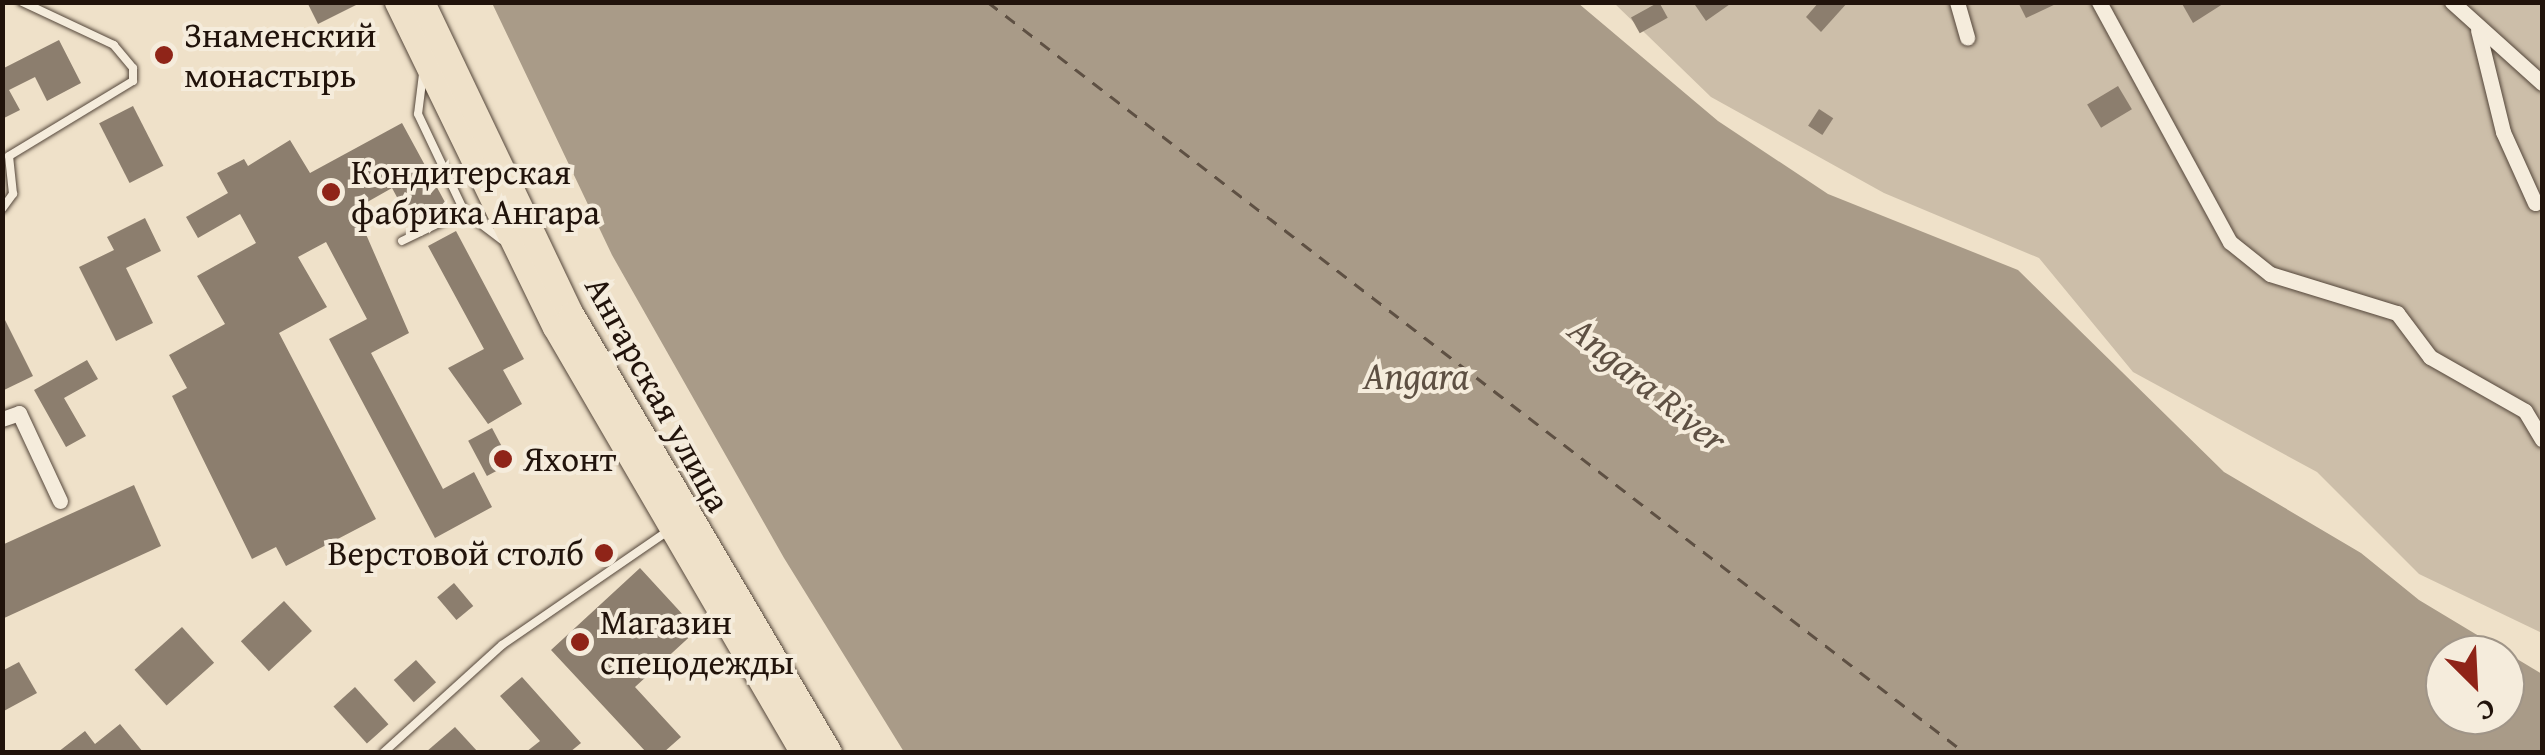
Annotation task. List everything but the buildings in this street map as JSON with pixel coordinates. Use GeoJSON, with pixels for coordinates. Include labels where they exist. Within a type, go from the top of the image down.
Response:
{"type":"FeatureCollection","features":[{"type":"Feature","properties":{"kind":"main road"},"geometry":{"type":"LineString","coordinates":[[397,2],[516,251],[668,531],[802,752]]}},
{"type":"Feature","properties":{"kind":"main road","name":"Ангарская улица"},"geometry":{"type":"LineString","coordinates":[[422,2],[571,314],[829,752]]}},
{"type":"Feature","properties":{"kind":"street"},"geometry":{"type":"LineString","coordinates":[[1957,2],[1968,38]]}},
{"type":"Feature","properties":{"kind":"street"},"geometry":{"type":"LineString","coordinates":[[2099,2],[2230,242],[2270,274],[2397,313],[2430,357],[2526,411],[2542,439]]}},
{"type":"Feature","properties":{"kind":"street"},"geometry":{"type":"LineString","coordinates":[[2452,2],[2478,30],[2542,82]]}},
{"type":"Feature","properties":{"kind":"street"},"geometry":{"type":"LineString","coordinates":[[2478,30],[2503,132],[2534,203]]}},
{"type":"Feature","properties":{"kind":"street"},"geometry":{"type":"LineString","coordinates":[[2,419],[19,413],[60,501]]}},
{"type":"Feature","properties":{"kind":"lane"},"geometry":{"type":"LineString","coordinates":[[2,210],[13,194],[10,156],[132,80],[133,68],[114,46],[22,2]]}},
{"type":"Feature","properties":{"kind":"lane"},"geometry":{"type":"LineString","coordinates":[[424,64],[418,114],[464,211],[516,251]]}},
{"type":"Feature","properties":{"kind":"lane"},"geometry":{"type":"LineString","coordinates":[[402,241],[464,211]]}},
{"type":"Feature","properties":{"kind":"lane"},"geometry":{"type":"LineString","coordinates":[[384,752],[502,645],[668,531]]}},
{"type":"Feature","properties":{"kind":"shaded area"},"geometry":{"type":"Polygon","coordinates":[[[1614,3],[2542,3],[2542,633],[2419,574],[2317,472],[2133,372],[2039,258],[1884,193],[1711,97],[1614,3]]]}},
{"type":"Feature","properties":{"kind":"water","name":"Angara"},"geometry":{"type":"Polygon","coordinates":[[[492,3],[1578,3],[1718,121],[1828,194],[2018,270],[2224,472],[2361,553],[2419,600],[2477,635],[2425,635],[2425,735],[2525,735],[2525,664],[2542,674],[2542,752],[904,752],[784,558],[612,255],[492,3]]]}},
{"type":"Feature","properties":{"kind":"ferry route"},"geometry":{"type":"LineString","coordinates":[[988,2],[1964,752]]}},
{"type":"Feature","properties":{"kind":"place","name":"Знаменский монастырь"},"geometry":{"type":"Point","coordinates":[164,55]}},
{"type":"Feature","properties":{"kind":"place","name":"Кондитерская фабрика Ангара"},"geometry":{"type":"Point","coordinates":[331,192]}},
{"type":"Feature","properties":{"kind":"place","name":"Яхонт"},"geometry":{"type":"Point","coordinates":[503,459]}},
{"type":"Feature","properties":{"kind":"place","name":"Верстовой столб"},"geometry":{"type":"Point","coordinates":[604,553]}},
{"type":"Feature","properties":{"kind":"place","name":"Магазин спецодежды"},"geometry":{"type":"Point","coordinates":[580,642]}},
{"type":"Feature","properties":{"kind":"water label","name":"Angara River"},"geometry":{"type":"Point","coordinates":[1648,384]}}]}
